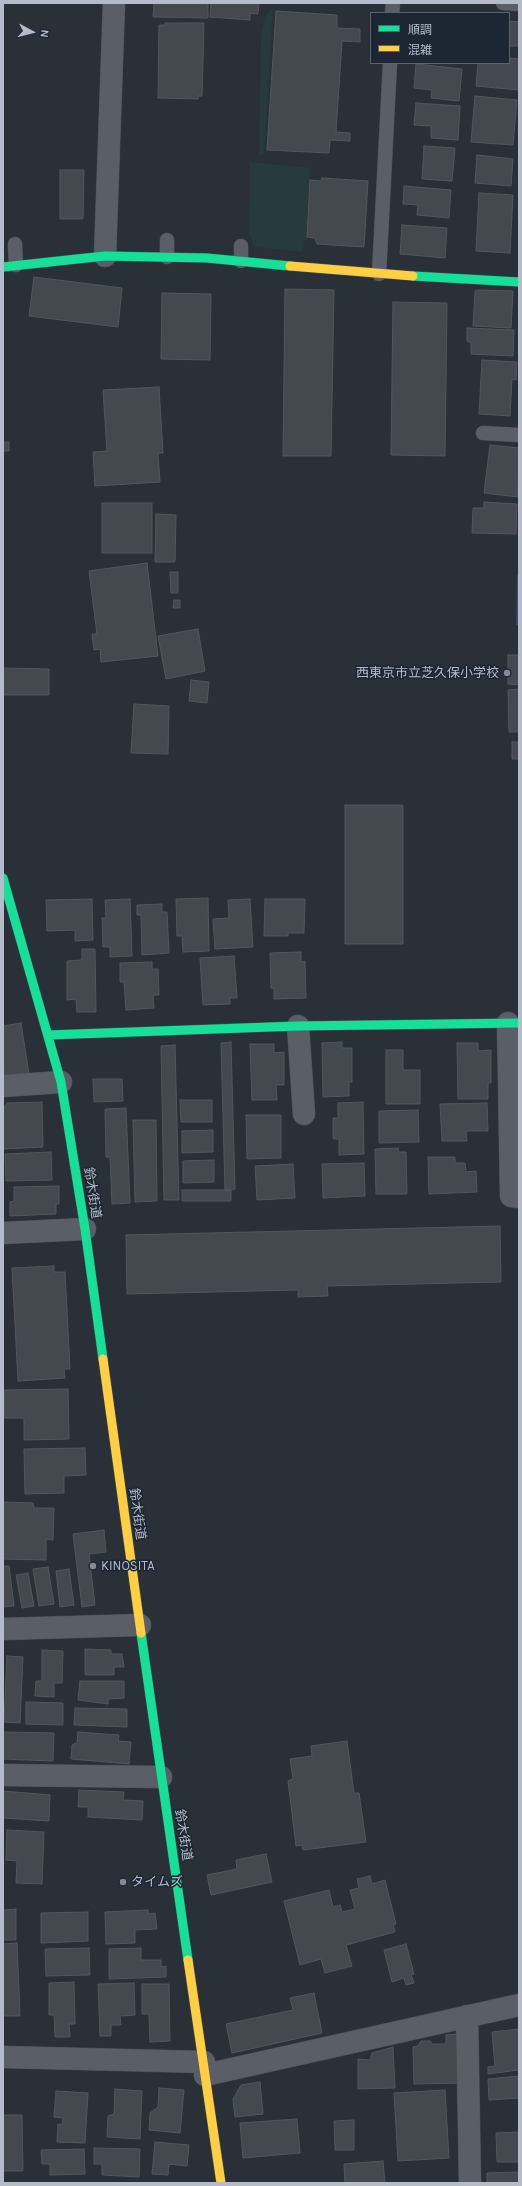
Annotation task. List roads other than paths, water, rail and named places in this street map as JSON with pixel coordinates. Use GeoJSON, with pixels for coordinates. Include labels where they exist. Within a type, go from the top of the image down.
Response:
{"type":"FeatureCollection","features":[{"type":"Feature","properties":{"kind":"main road"},"geometry":{"type":"LineString","coordinates":[[9,266],[104,256],[167,257],[240,261],[379,274],[519,282]]}},
{"type":"Feature","properties":{"kind":"main road","name":"鈴木街道"},"geometry":{"type":"LineString","coordinates":[[3,878],[6,897],[49,1035],[61,1082],[84,1229],[161,1777],[221,2183]]}},
{"type":"Feature","properties":{"kind":"main road"},"geometry":{"type":"LineString","coordinates":[[49,1035],[298,1026],[514,1023]]}},
{"type":"Feature","properties":{"kind":"street"},"geometry":{"type":"LineString","coordinates":[[104,256],[114,3]]}},
{"type":"Feature","properties":{"kind":"street"},"geometry":{"type":"LineString","coordinates":[[514,1023],[512,1196],[519,1197]]}},
{"type":"Feature","properties":{"kind":"street"},"geometry":{"type":"LineString","coordinates":[[298,1026],[304,1114]]}},
{"type":"Feature","properties":{"kind":"street"},"geometry":{"type":"LineString","coordinates":[[3,1086],[61,1082]]}},
{"type":"Feature","properties":{"kind":"street"},"geometry":{"type":"LineString","coordinates":[[3,1233],[84,1229]]}},
{"type":"Feature","properties":{"kind":"street"},"geometry":{"type":"LineString","coordinates":[[3,1629],[140,1625]]}},
{"type":"Feature","properties":{"kind":"street"},"geometry":{"type":"LineString","coordinates":[[3,1775],[161,1777]]}},
{"type":"Feature","properties":{"kind":"street"},"geometry":{"type":"LineString","coordinates":[[3,2057],[204,2068],[519,2006]]}},
{"type":"Feature","properties":{"kind":"street"},"geometry":{"type":"LineString","coordinates":[[467,2016],[470,2183]]}},
{"type":"Feature","properties":{"kind":"lane"},"geometry":{"type":"LineString","coordinates":[[503,3],[519,4]]}},
{"type":"Feature","properties":{"kind":"lane"},"geometry":{"type":"LineString","coordinates":[[379,274],[390,64]]}},
{"type":"Feature","properties":{"kind":"lane"},"geometry":{"type":"LineString","coordinates":[[167,240],[167,257]]}},
{"type":"Feature","properties":{"kind":"lane"},"geometry":{"type":"LineString","coordinates":[[9,266],[15,244]]}},
{"type":"Feature","properties":{"kind":"lane"},"geometry":{"type":"LineString","coordinates":[[240,261],[241,246]]}},
{"type":"Feature","properties":{"kind":"lane"},"geometry":{"type":"LineString","coordinates":[[483,433],[519,435]]}},
{"type":"Feature","properties":{"kind":"water"},"geometry":{"type":"Polygon","coordinates":[[[517,575],[519,575],[519,625],[516,625],[517,575]]]}},
{"type":"Feature","properties":{"kind":"place","name":"西東京市立芝久保小学校"},"geometry":{"type":"Point","coordinates":[507,673]}},
{"type":"Feature","properties":{"kind":"place","name":"KINOSITA"},"geometry":{"type":"Point","coordinates":[93,1566]}},
{"type":"Feature","properties":{"kind":"place","name":"タイムズ"},"geometry":{"type":"Point","coordinates":[123,1882]}}]}
